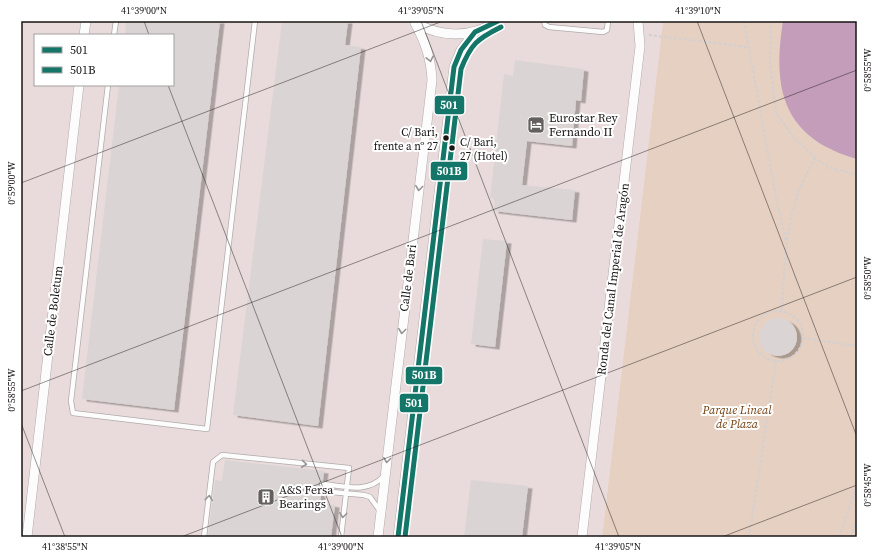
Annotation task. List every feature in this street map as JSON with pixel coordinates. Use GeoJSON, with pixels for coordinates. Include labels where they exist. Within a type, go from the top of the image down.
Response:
{"type":"FeatureCollection","features":[{"type":"Feature","properties":{"kind":"street"},"geometry":{"type":"LineString","coordinates":[[84,34],[86,21]]}},
{"type":"Feature","properties":{"kind":"street"},"geometry":{"type":"LineString","coordinates":[[413,22],[426,29],[450,35],[476,32],[498,21]]}},
{"type":"Feature","properties":{"kind":"street","name":"Ronda del Canal Imperial de Aragón"},"geometry":{"type":"LineString","coordinates":[[582,537],[640,34],[638,21]]}},
{"type":"Feature","properties":{"kind":"street","name":"Calle de Bari"},"geometry":{"type":"LineString","coordinates":[[378,537],[432,80],[429,54],[424,38],[413,22]]}},
{"type":"Feature","properties":{"kind":"street","name":"Calle de Bari"},"geometry":{"type":"LineString","coordinates":[[398,537],[454,67],[461,50],[476,32]]}},
{"type":"Feature","properties":{"kind":"street","name":"Calle de Boletum"},"geometry":{"type":"LineString","coordinates":[[26,537],[79,86]]}},
{"type":"Feature","properties":{"kind":"lane"},"geometry":{"type":"LineString","coordinates":[[114,34],[116,21]]}},
{"type":"Feature","properties":{"kind":"lane"},"geometry":{"type":"LineString","coordinates":[[108,86],[71,401],[73,413],[207,429],[255,21]]}},
{"type":"Feature","properties":{"kind":"lane"},"geometry":{"type":"LineString","coordinates":[[544,21],[549,27],[602,32],[607,30],[608,21]]}},
{"type":"Feature","properties":{"kind":"lane"},"geometry":{"type":"LineString","coordinates":[[204,537],[213,462],[222,455],[349,468],[341,537]]}},
{"type":"Feature","properties":{"kind":"lane"},"geometry":{"type":"LineString","coordinates":[[322,484],[364,488],[372,486],[385,475]]}},
{"type":"Feature","properties":{"kind":"lane"},"geometry":{"type":"LineString","coordinates":[[321,491],[370,497],[377,504],[381,513]]}},
{"type":"Feature","properties":{"kind":"path"},"geometry":{"type":"LineString","coordinates":[[744,21],[747,47],[787,245]]}},
{"type":"Feature","properties":{"kind":"path"},"geometry":{"type":"LineString","coordinates":[[771,21],[770,62],[776,113],[795,139],[815,158],[828,167],[857,175]]}},
{"type":"Feature","properties":{"kind":"path"},"geometry":{"type":"LineString","coordinates":[[640,34],[747,47]]}},
{"type":"Feature","properties":{"kind":"path"},"geometry":{"type":"LineString","coordinates":[[782,310],[787,245],[794,205],[803,180],[815,158]]}},
{"type":"Feature","properties":{"kind":"path"},"geometry":{"type":"LineString","coordinates":[[774,310],[782,310],[795,317],[800,323],[803,338],[801,346],[794,355],[784,360],[776,361],[768,359],[756,348],[753,332],[760,318],[774,310]]}},
{"type":"Feature","properties":{"kind":"path"},"geometry":{"type":"LineString","coordinates":[[803,338],[857,346]]}},
{"type":"Feature","properties":{"kind":"path"},"geometry":{"type":"LineString","coordinates":[[749,537],[776,361]]}},
{"type":"Feature","properties":{"kind":"path"},"geometry":{"type":"LineString","coordinates":[[839,537],[857,485]]}},
{"type":"Feature","properties":{"kind":"path"},"geometry":{"type":"LineString","coordinates":[[851,537],[857,518]]}},
{"type":"Feature","properties":{"kind":"shaded area"},"geometry":{"type":"Polygon","coordinates":[[[21,21],[663,21],[602,537],[21,537],[21,21]]]}},
{"type":"Feature","properties":{"kind":"shaded area"},"geometry":{"type":"Polygon","coordinates":[[[783,21],[857,21],[857,159],[832,150],[813,138],[798,124],[788,108],[782,89],[780,69],[780,46],[783,21]]]}},
{"type":"Feature","properties":{"kind":"green space","name":"Parque Lineal de Plaza"},"geometry":{"type":"Polygon","coordinates":[[[663,21],[857,21],[857,537],[602,537],[663,21]]]}},
{"type":"Feature","properties":{"kind":"building"},"geometry":{"type":"Polygon","coordinates":[[[126,21],[220,21],[174,410],[82,399],[119,86],[174,86],[174,34],[125,34],[126,21]]]}},
{"type":"Feature","properties":{"kind":"building"},"geometry":{"type":"Polygon","coordinates":[[[282,21],[348,21],[345,45],[361,47],[318,426],[233,415],[282,21]]]}},
{"type":"Feature","properties":{"kind":"building","name":"Eurostar Rey Fernando II"},"geometry":{"type":"Polygon","coordinates":[[[515,60],[584,69],[581,101],[576,100],[572,146],[527,141],[522,185],[575,190],[572,220],[494,211],[495,199],[490,198],[504,74],[513,76],[515,60]]]}},
{"type":"Feature","properties":{"kind":"building"},"geometry":{"type":"Polygon","coordinates":[[[483,239],[507,241],[495,347],[471,344],[483,239]]]}},
{"type":"Feature","properties":{"kind":"building"},"geometry":{"type":"Polygon","coordinates":[[[778,318],[791,324],[797,337],[791,350],[778,356],[765,350],[759,337],[765,324],[778,318]]]}},
{"type":"Feature","properties":{"kind":"building","name":"A&S Fersa Bearings"},"geometry":{"type":"Polygon","coordinates":[[[225,460],[324,471],[323,480],[318,483],[320,487],[317,491],[321,495],[320,503],[335,505],[331,537],[208,537],[215,480],[222,481],[225,460]]]}},
{"type":"Feature","properties":{"kind":"building"},"geometry":{"type":"Polygon","coordinates":[[[471,480],[528,486],[522,537],[464,537],[471,480]]]}},
{"type":"Feature","properties":{"kind":"transit line","name":"501"},"geometry":{"type":"LineString","coordinates":[[398,537],[454,67],[461,50],[475,32],[498,21]]}},
{"type":"Feature","properties":{"kind":"transit line","name":"501B"},"geometry":{"type":"LineString","coordinates":[[405,537],[461,69],[468,54],[476,43],[486,35],[501,27]]}},
{"type":"Feature","properties":{"kind":"place","name":"Eurostar Rey Fernando II"},"geometry":{"type":"Point","coordinates":[536,125]}},
{"type":"Feature","properties":{"kind":"place","name":"C/ Bari, frente a nº 27"},"geometry":{"type":"Point","coordinates":[446,138]}},
{"type":"Feature","properties":{"kind":"place","name":"C/ Bari, 27 (Hotel)"},"geometry":{"type":"Point","coordinates":[452,148]}},
{"type":"Feature","properties":{"kind":"place","name":"A&S Fersa Bearings"},"geometry":{"type":"Point","coordinates":[266,497]}}]}
